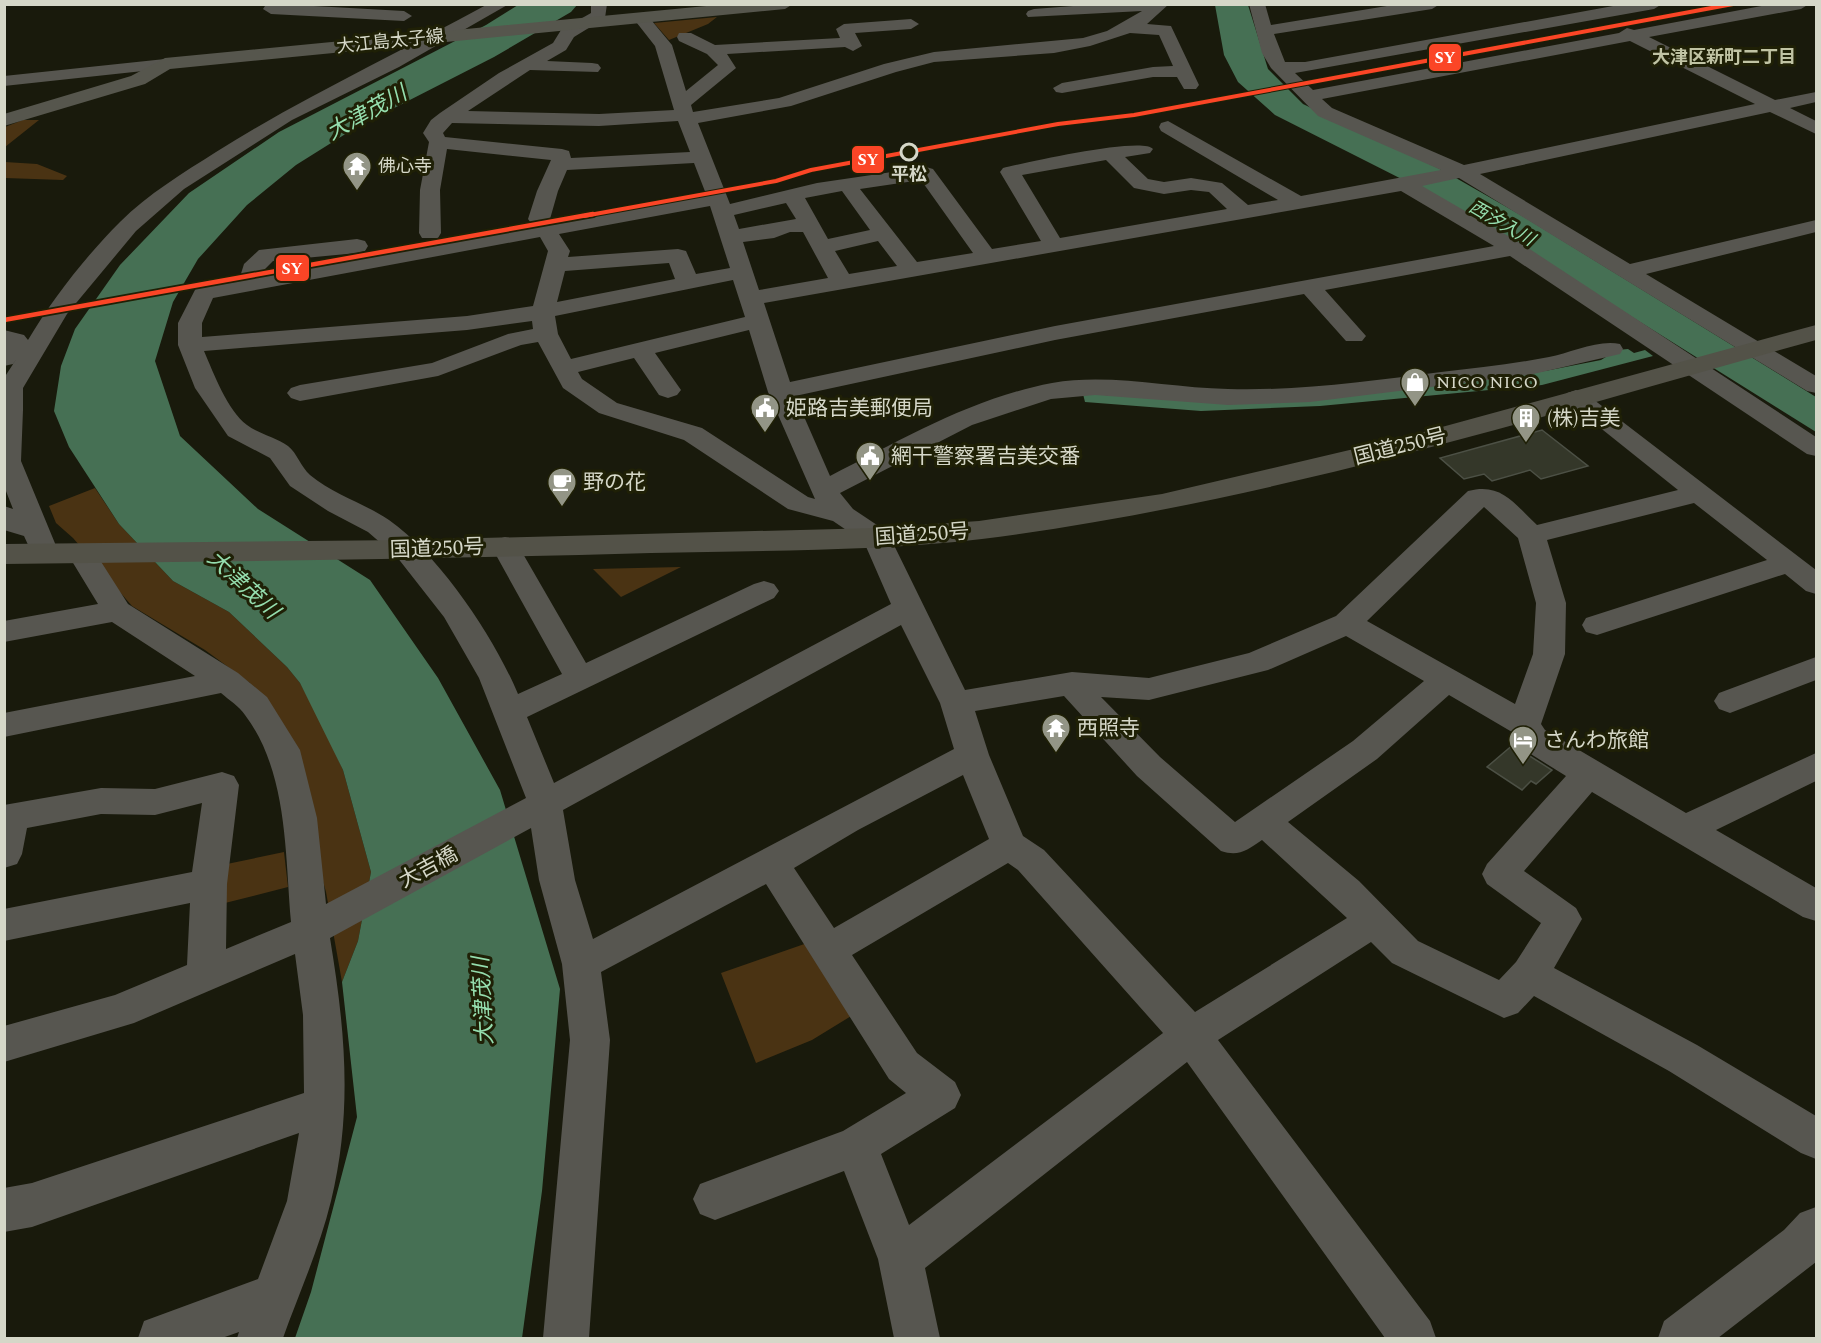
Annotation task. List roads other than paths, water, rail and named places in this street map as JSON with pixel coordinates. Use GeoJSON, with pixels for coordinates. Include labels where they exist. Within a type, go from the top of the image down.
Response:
{"type":"FeatureCollection","features":[{"type":"Feature","properties":{"kind":"highway","name":"国道250号"},"geometry":{"type":"LineString","coordinates":[[4,554],[41,542],[81,553],[407,550],[876,537],[979,530],[1162,503],[1415,443],[1816,332]]}},
{"type":"Feature","properties":{"kind":"main road","name":"大江島太子線"},"geometry":{"type":"LineString","coordinates":[[4,120],[138,80],[165,64],[445,36],[641,11],[785,4]]}},
{"type":"Feature","properties":{"kind":"main road"},"geometry":{"type":"LineString","coordinates":[[138,80],[281,53]]}},
{"type":"Feature","properties":{"kind":"street"},"geometry":{"type":"LineString","coordinates":[[374,43],[418,4]]}},
{"type":"Feature","properties":{"kind":"street"},"geometry":{"type":"LineString","coordinates":[[41,542],[8,461],[11,388],[57,311],[128,226],[177,184],[285,116],[393,63],[485,15],[501,4]]}},
{"type":"Feature","properties":{"kind":"street"},"geometry":{"type":"LineString","coordinates":[[899,4],[933,57]]}},
{"type":"Feature","properties":{"kind":"street"},"geometry":{"type":"LineString","coordinates":[[1257,4],[1271,53],[1280,68],[1325,112],[1462,172],[1816,386]]}},
{"type":"Feature","properties":{"kind":"street"},"geometry":{"type":"LineString","coordinates":[[1264,31],[1432,4]]}},
{"type":"Feature","properties":{"kind":"street"},"geometry":{"type":"LineString","coordinates":[[1569,4],[1816,128]]}},
{"type":"Feature","properties":{"kind":"street"},"geometry":{"type":"LineString","coordinates":[[1280,68],[1305,67],[1654,4]]}},
{"type":"Feature","properties":{"kind":"street"},"geometry":{"type":"LineString","coordinates":[[1309,96],[1801,4]]}},
{"type":"Feature","properties":{"kind":"street"},"geometry":{"type":"LineString","coordinates":[[1034,14],[1160,5]]}},
{"type":"Feature","properties":{"kind":"street"},"geometry":{"type":"LineString","coordinates":[[447,117],[543,117],[599,120],[764,107],[870,72],[933,57],[977,51],[1049,50],[1088,40],[1131,28],[1150,16],[1160,5]]}},
{"type":"Feature","properties":{"kind":"street"},"geometry":{"type":"LineString","coordinates":[[271,9],[404,16]]}},
{"type":"Feature","properties":{"kind":"street"},"geometry":{"type":"LineString","coordinates":[[641,11],[663,45],[684,112],[718,199],[781,392],[823,491],[843,515],[876,537],[908,608],[956,703],[972,755],[1010,845],[1031,860],[1191,1035],[1413,1338]]}},
{"type":"Feature","properties":{"kind":"street"},"geometry":{"type":"LineString","coordinates":[[1060,13],[1088,40]]}},
{"type":"Feature","properties":{"kind":"street"},"geometry":{"type":"LineString","coordinates":[[430,234],[430,190],[439,142],[433,133],[447,117],[505,77],[560,46],[567,34],[589,17]]}},
{"type":"Feature","properties":{"kind":"street"},"geometry":{"type":"LineString","coordinates":[[870,72],[844,29],[911,24]]}},
{"type":"Feature","properties":{"kind":"street"},"geometry":{"type":"LineString","coordinates":[[663,45],[709,25],[748,36]]}},
{"type":"Feature","properties":{"kind":"street"},"geometry":{"type":"LineString","coordinates":[[1062,88],[1153,72],[1187,78],[1165,30],[1131,28]]}},
{"type":"Feature","properties":{"kind":"street"},"geometry":{"type":"LineString","coordinates":[[1106,35],[1122,77]]}},
{"type":"Feature","properties":{"kind":"street"},"geometry":{"type":"LineString","coordinates":[[684,112],[705,85],[727,68],[727,64],[713,50],[685,37]]}},
{"type":"Feature","properties":{"kind":"street"},"geometry":{"type":"LineString","coordinates":[[713,50],[851,42]]}},
{"type":"Feature","properties":{"kind":"street"},"geometry":{"type":"LineString","coordinates":[[4,81],[165,64]]}},
{"type":"Feature","properties":{"kind":"street"},"geometry":{"type":"LineString","coordinates":[[529,65],[592,68]]}},
{"type":"Feature","properties":{"kind":"street"},"geometry":{"type":"LineString","coordinates":[[705,85],[738,86]]}},
{"type":"Feature","properties":{"kind":"street"},"geometry":{"type":"LineString","coordinates":[[564,368],[641,350],[842,282],[1404,184],[1816,97]]}},
{"type":"Feature","properties":{"kind":"street"},"geometry":{"type":"LineString","coordinates":[[1168,128],[1299,203]]}},
{"type":"Feature","properties":{"kind":"street"},"geometry":{"type":"LineString","coordinates":[[439,142],[562,155],[561,164],[548,188],[557,212],[559,251],[544,323],[572,382],[608,408],[693,434],[798,503],[843,515]]}},
{"type":"Feature","properties":{"kind":"street"},"geometry":{"type":"LineString","coordinates":[[1054,245],[1010,172],[1078,158],[1143,149]]}},
{"type":"Feature","properties":{"kind":"street"},"geometry":{"type":"LineString","coordinates":[[1111,154],[1141,184],[1164,188],[1191,184],[1215,187],[1243,212]]}},
{"type":"Feature","properties":{"kind":"street"},"geometry":{"type":"LineString","coordinates":[[561,164],[702,158]]}},
{"type":"Feature","properties":{"kind":"street"},"geometry":{"type":"LineString","coordinates":[[729,237],[774,232],[786,226],[816,189],[926,172],[987,257]]}},
{"type":"Feature","properties":{"kind":"street"},"geometry":{"type":"LineString","coordinates":[[1404,184],[1514,249],[1816,448]]}},
{"type":"Feature","properties":{"kind":"street"},"geometry":{"type":"LineString","coordinates":[[249,284],[252,269],[260,259],[277,252],[360,246],[430,234],[446,229],[474,228],[557,212],[718,199],[801,210],[853,193],[911,270]]}},
{"type":"Feature","properties":{"kind":"street"},"geometry":{"type":"LineString","coordinates":[[566,1338],[590,1040],[581,964],[557,880],[545,803],[495,678],[456,611],[407,550],[378,526],[338,505],[300,480],[279,452],[237,430],[207,388],[190,345],[190,323],[204,293],[557,212],[718,199]]}},
{"type":"Feature","properties":{"kind":"street"},"geometry":{"type":"LineString","coordinates":[[801,210],[842,282]]}},
{"type":"Feature","properties":{"kind":"street"},"geometry":{"type":"LineString","coordinates":[[1629,271],[1816,226]]}},
{"type":"Feature","properties":{"kind":"street"},"geometry":{"type":"LineString","coordinates":[[822,247],[883,233]]}},
{"type":"Feature","properties":{"kind":"street"},"geometry":{"type":"LineString","coordinates":[[781,392],[1055,333],[1514,249]]}},
{"type":"Feature","properties":{"kind":"street"},"geometry":{"type":"LineString","coordinates":[[555,265],[678,256],[687,282]]}},
{"type":"Feature","properties":{"kind":"street"},"geometry":{"type":"LineString","coordinates":[[300,393],[438,369],[516,339],[544,323],[687,282],[741,272]]}},
{"type":"Feature","properties":{"kind":"street"},"geometry":{"type":"LineString","coordinates":[[1309,286],[1354,336]]}},
{"type":"Feature","properties":{"kind":"street"},"geometry":{"type":"LineString","coordinates":[[190,345],[466,323],[544,323]]}},
{"type":"Feature","properties":{"kind":"street"},"geometry":{"type":"LineString","coordinates":[[4,337],[16,340],[4,359]]}},
{"type":"Feature","properties":{"kind":"street"},"geometry":{"type":"LineString","coordinates":[[823,491],[976,414],[1052,391],[1105,388],[1228,397],[1290,395],[1538,367],[1579,360],[1611,349]]}},
{"type":"Feature","properties":{"kind":"street"},"geometry":{"type":"LineString","coordinates":[[641,350],[668,390]]}},
{"type":"Feature","properties":{"kind":"street"},"geometry":{"type":"LineString","coordinates":[[1576,398],[1816,584]]}},
{"type":"Feature","properties":{"kind":"street"},"geometry":{"type":"LineString","coordinates":[[1531,535],[1698,494]]}},
{"type":"Feature","properties":{"kind":"street"},"geometry":{"type":"LineString","coordinates":[[956,703],[1072,683],[1149,689],[1257,662],[1347,623],[1478,497],[1489,496],[1531,535],[1551,603],[1550,654],[1524,724]]}},
{"type":"Feature","properties":{"kind":"street"},"geometry":{"type":"LineString","coordinates":[[4,516],[41,542]]}},
{"type":"Feature","properties":{"kind":"street"},"geometry":{"type":"LineString","coordinates":[[505,546],[580,679]]}},
{"type":"Feature","properties":{"kind":"street"},"geometry":{"type":"LineString","coordinates":[[81,553],[117,611],[227,681],[256,705],[283,750],[300,818],[310,931],[323,1015],[325,1106],[309,1202],[260,1338]]}},
{"type":"Feature","properties":{"kind":"street"},"geometry":{"type":"LineString","coordinates":[[1597,625],[1789,563]]}},
{"type":"Feature","properties":{"kind":"street"},"geometry":{"type":"LineString","coordinates":[[509,712],[764,591]]}},
{"type":"Feature","properties":{"kind":"street","name":"大吉橋"},"geometry":{"type":"LineString","coordinates":[[4,1044],[120,1011],[310,931],[908,608]]}},
{"type":"Feature","properties":{"kind":"street"},"geometry":{"type":"LineString","coordinates":[[4,632],[117,611]]}},
{"type":"Feature","properties":{"kind":"street"},"geometry":{"type":"LineString","coordinates":[[1347,623],[1445,681],[1524,724],[1533,739],[1816,906]]}},
{"type":"Feature","properties":{"kind":"street"},"geometry":{"type":"LineString","coordinates":[[1730,701],[1816,668]]}},
{"type":"Feature","properties":{"kind":"street"},"geometry":{"type":"LineString","coordinates":[[4,725],[227,681]]}},
{"type":"Feature","properties":{"kind":"street"},"geometry":{"type":"LineString","coordinates":[[1072,683],[1100,719],[1168,784],[1234,841],[1365,750],[1368,745],[1445,681]]}},
{"type":"Feature","properties":{"kind":"street"},"geometry":{"type":"LineString","coordinates":[[581,964],[772,864],[846,820],[972,755]]}},
{"type":"Feature","properties":{"kind":"street"},"geometry":{"type":"LineString","coordinates":[[1686,829],[1816,766]]}},
{"type":"Feature","properties":{"kind":"street"},"geometry":{"type":"LineString","coordinates":[[1262,820],[1346,892],[1405,952],[1504,1001],[1530,974],[1563,919],[1500,874],[1588,773]]}},
{"type":"Feature","properties":{"kind":"street"},"geometry":{"type":"LineString","coordinates":[[4,854],[8,818],[101,801],[155,802],[222,785],[209,884],[206,976]]}},
{"type":"Feature","properties":{"kind":"street"},"geometry":{"type":"LineString","coordinates":[[828,950],[1010,845]]}},
{"type":"Feature","properties":{"kind":"street"},"geometry":{"type":"LineString","coordinates":[[715,1199],[856,1146],[940,1095],[903,1066],[772,864]]}},
{"type":"Feature","properties":{"kind":"street"},"geometry":{"type":"LineString","coordinates":[[4,925],[209,884]]}},
{"type":"Feature","properties":{"kind":"street"},"geometry":{"type":"LineString","coordinates":[[901,1259],[1191,1035],[1314,960],[1372,921]]}},
{"type":"Feature","properties":{"kind":"street"},"geometry":{"type":"LineString","coordinates":[[1530,974],[1683,1058],[1816,1139]]}},
{"type":"Feature","properties":{"kind":"street"},"geometry":{"type":"LineString","coordinates":[[4,1210],[32,1205],[325,1106]]}},
{"type":"Feature","properties":{"kind":"street"},"geometry":{"type":"LineString","coordinates":[[856,1146],[901,1259],[912,1336]]}},
{"type":"Feature","properties":{"kind":"street"},"geometry":{"type":"LineString","coordinates":[[1681,1338],[1800,1246],[1816,1229]]}},
{"type":"Feature","properties":{"kind":"street"},"geometry":{"type":"LineString","coordinates":[[162,1338],[275,1296]]}},
{"type":"Feature","properties":{"kind":"water","name":"大津茂川"},"geometry":{"type":"Polygon","coordinates":[[[518,5],[577,5],[571,12],[494,57],[355,128],[296,165],[247,205],[198,259],[173,302],[155,361],[180,436],[258,509],[370,580],[438,678],[500,790],[560,989],[542,1191],[522,1338],[295,1338],[311,1292],[357,1117],[342,982],[358,941],[371,872],[343,770],[300,683],[287,667],[229,612],[173,581],[119,524],[69,447],[54,411],[61,366],[75,329],[120,265],[189,193],[279,132],[486,25],[518,5]]]}},
{"type":"Feature","properties":{"kind":"water","name":"西汐入川"},"geometry":{"type":"Polygon","coordinates":[[[1215,5],[1248,5],[1268,69],[1303,104],[1442,170],[1524,217],[1816,397],[1816,432],[1453,205],[1275,115],[1238,82],[1224,55],[1215,5]]]}},
{"type":"Feature","properties":{"kind":"water"},"geometry":{"type":"Polygon","coordinates":[[[1628,349],[1634,353],[1645,350],[1653,356],[1542,385],[1320,406],[1201,411],[1085,402],[1083,394],[1211,400],[1545,371],[1601,360],[1617,350],[1628,349]]]}},
{"type":"Feature","properties":{"kind":"place","name":"平松"},"geometry":{"type":"Point","coordinates":[909,152]}},
{"type":"Feature","properties":{"kind":"place","name":"佛心寺"},"geometry":{"type":"Point","coordinates":[357,192]}},
{"type":"Feature","properties":{"kind":"place","name":"NICO NICO"},"geometry":{"type":"Point","coordinates":[1415,408]}},
{"type":"Feature","properties":{"kind":"place","name":"姫路吉美郵便局"},"geometry":{"type":"Point","coordinates":[765,434]}},
{"type":"Feature","properties":{"kind":"place","name":"(株)吉美"},"geometry":{"type":"Point","coordinates":[1526,444]}},
{"type":"Feature","properties":{"kind":"place","name":"網干警察署吉美交番"},"geometry":{"type":"Point","coordinates":[870,482]}},
{"type":"Feature","properties":{"kind":"place","name":"野の花"},"geometry":{"type":"Point","coordinates":[562,508]}},
{"type":"Feature","properties":{"kind":"place","name":"西照寺"},"geometry":{"type":"Point","coordinates":[1056,754]}},
{"type":"Feature","properties":{"kind":"place","name":"さんわ旅館"},"geometry":{"type":"Point","coordinates":[1523,766]}},
{"type":"Feature","properties":{"kind":"district","name":"大津区新町二丁目"},"geometry":{"type":"Point","coordinates":[1724,57]}}]}
